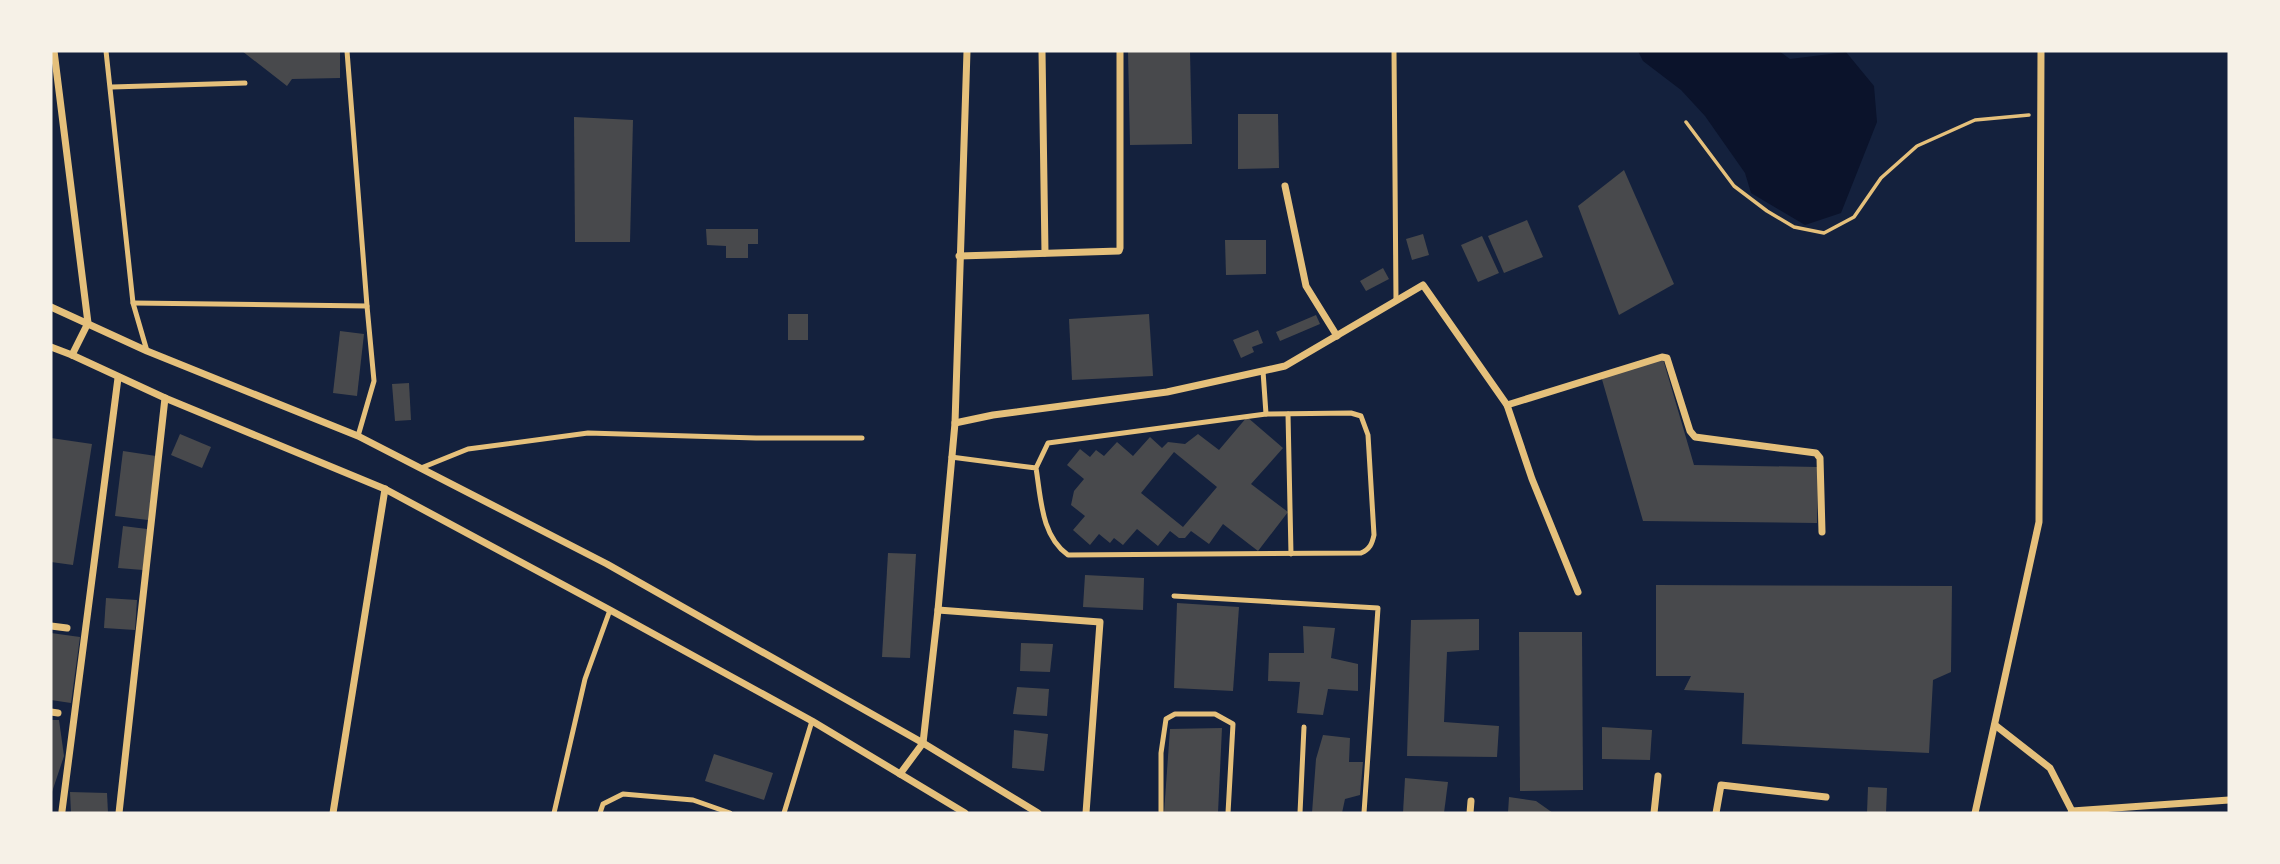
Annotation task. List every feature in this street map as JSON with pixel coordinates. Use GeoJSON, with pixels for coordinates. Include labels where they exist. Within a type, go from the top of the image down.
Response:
{"type":"FeatureCollection","features":[{"type":"Feature","properties":{"kind":"street"},"geometry":{"type":"LineString","coordinates":[[54,51],[88,323],[72,355]]}},
{"type":"Feature","properties":{"kind":"street"},"geometry":{"type":"LineString","coordinates":[[900,774],[923,743],[938,610],[955,423],[967,51]]}},
{"type":"Feature","properties":{"kind":"street"},"geometry":{"type":"LineString","coordinates":[[1042,51],[1045,253]]}},
{"type":"Feature","properties":{"kind":"street"},"geometry":{"type":"LineString","coordinates":[[959,256],[1115,252],[1121,248],[1120,51]]}},
{"type":"Feature","properties":{"kind":"street"},"geometry":{"type":"LineString","coordinates":[[1976,813],[2039,522],[2041,51]]}},
{"type":"Feature","properties":{"kind":"street"},"geometry":{"type":"LineString","coordinates":[[1286,186],[1306,286],[1337,336]]}},
{"type":"Feature","properties":{"kind":"street"},"geometry":{"type":"LineString","coordinates":[[955,423],[993,415],[1167,392],[1285,366],[1423,285],[1507,405],[1532,479],[1578,592]]}},
{"type":"Feature","properties":{"kind":"street"},"geometry":{"type":"LineString","coordinates":[[51,307],[147,351],[358,436],[421,468],[607,564],[923,743],[1038,813]]}},
{"type":"Feature","properties":{"kind":"street"},"geometry":{"type":"LineString","coordinates":[[51,347],[165,398],[385,489],[812,721],[965,813]]}},
{"type":"Feature","properties":{"kind":"street"},"geometry":{"type":"LineString","coordinates":[[1507,405],[1662,357],[1667,358],[1690,431],[1695,437],[1816,453],[1820,458],[1822,532]]}},
{"type":"Feature","properties":{"kind":"street"},"geometry":{"type":"LineString","coordinates":[[62,811],[118,378]]}},
{"type":"Feature","properties":{"kind":"street"},"geometry":{"type":"LineString","coordinates":[[119,813],[165,398]]}},
{"type":"Feature","properties":{"kind":"street"},"geometry":{"type":"LineString","coordinates":[[333,813],[385,489]]}},
{"type":"Feature","properties":{"kind":"street"},"geometry":{"type":"LineString","coordinates":[[938,610],[1100,622],[1086,813]]}},
{"type":"Feature","properties":{"kind":"street"},"geometry":{"type":"LineString","coordinates":[[51,626],[67,628]]}},
{"type":"Feature","properties":{"kind":"street"},"geometry":{"type":"LineString","coordinates":[[1995,725],[2050,768],[2071,812],[2229,800]]}},
{"type":"Feature","properties":{"kind":"street"},"geometry":{"type":"LineString","coordinates":[[1654,813],[1658,776]]}},
{"type":"Feature","properties":{"kind":"street"},"geometry":{"type":"LineString","coordinates":[[1716,813],[1721,785],[1826,797]]}},
{"type":"Feature","properties":{"kind":"street"},"geometry":{"type":"LineString","coordinates":[[1471,801],[1471,813]]}},
{"type":"Feature","properties":{"kind":"lane"},"geometry":{"type":"LineString","coordinates":[[106,51],[112,87],[133,303],[147,351]]}},
{"type":"Feature","properties":{"kind":"lane"},"geometry":{"type":"LineString","coordinates":[[347,51],[374,381],[358,436]]}},
{"type":"Feature","properties":{"kind":"lane"},"geometry":{"type":"LineString","coordinates":[[1394,51],[1396,301]]}},
{"type":"Feature","properties":{"kind":"lane"},"geometry":{"type":"LineString","coordinates":[[112,87],[245,83]]}},
{"type":"Feature","properties":{"kind":"lane"},"geometry":{"type":"LineString","coordinates":[[133,303],[367,306]]}},
{"type":"Feature","properties":{"kind":"lane"},"geometry":{"type":"LineString","coordinates":[[1263,371],[1266,414]]}},
{"type":"Feature","properties":{"kind":"lane"},"geometry":{"type":"LineString","coordinates":[[1352,413],[1361,416],[1368,435],[1374,535],[1368,550],[1361,553],[1068,555],[1057,548],[1048,532],[1036,468],[1048,443],[1266,414],[1352,413]]}},
{"type":"Feature","properties":{"kind":"lane"},"geometry":{"type":"LineString","coordinates":[[1288,414],[1291,554]]}},
{"type":"Feature","properties":{"kind":"lane"},"geometry":{"type":"LineString","coordinates":[[421,468],[468,449],[587,433],[862,438]]}},
{"type":"Feature","properties":{"kind":"lane"},"geometry":{"type":"LineString","coordinates":[[951,457],[1036,468]]}},
{"type":"Feature","properties":{"kind":"lane"},"geometry":{"type":"LineString","coordinates":[[1174,596],[1378,608],[1364,813]]}},
{"type":"Feature","properties":{"kind":"lane"},"geometry":{"type":"LineString","coordinates":[[554,813],[585,680],[610,610]]}},
{"type":"Feature","properties":{"kind":"lane"},"geometry":{"type":"LineString","coordinates":[[1161,813],[1161,753],[1166,719],[1175,714],[1215,714],[1233,724],[1228,813]]}},
{"type":"Feature","properties":{"kind":"lane"},"geometry":{"type":"LineString","coordinates":[[784,813],[812,721]]}},
{"type":"Feature","properties":{"kind":"lane"},"geometry":{"type":"LineString","coordinates":[[1300,813],[1304,727]]}},
{"type":"Feature","properties":{"kind":"lane"},"geometry":{"type":"LineString","coordinates":[[600,813],[603,804],[623,794],[693,800],[730,813]]}},
{"type":"Feature","properties":{"kind":"path"},"geometry":{"type":"LineString","coordinates":[[1686,122],[1734,186],[1794,227],[1824,233],[1854,218],[1881,178],[1917,146],[1975,120],[2041,114]]}},
{"type":"Feature","properties":{"kind":"water"},"geometry":{"type":"Polygon","coordinates":[[[1638,51],[1779,51],[1790,59],[1846,52],[1874,86],[1877,122],[1841,213],[1805,225],[1751,193],[1745,173],[1705,116],[1681,90],[1643,61],[1638,51]]]}},
{"type":"Feature","properties":{"kind":"building"},"geometry":{"type":"Polygon","coordinates":[[[242,51],[340,51],[340,78],[292,79],[287,86],[242,51]]]}},
{"type":"Feature","properties":{"kind":"building"},"geometry":{"type":"Polygon","coordinates":[[[1128,51],[1190,51],[1192,144],[1130,145],[1128,51]]]}},
{"type":"Feature","properties":{"kind":"building"},"geometry":{"type":"Polygon","coordinates":[[[1238,114],[1278,114],[1279,168],[1238,169],[1238,114]]]}},
{"type":"Feature","properties":{"kind":"building"},"geometry":{"type":"Polygon","coordinates":[[[574,117],[633,120],[630,242],[575,242],[574,117]]]}},
{"type":"Feature","properties":{"kind":"building"},"geometry":{"type":"Polygon","coordinates":[[[1624,170],[1674,284],[1619,315],[1578,206],[1624,170]]]}},
{"type":"Feature","properties":{"kind":"building"},"geometry":{"type":"Polygon","coordinates":[[[1527,220],[1543,257],[1504,273],[1488,236],[1527,220]]]}},
{"type":"Feature","properties":{"kind":"building"},"geometry":{"type":"Polygon","coordinates":[[[706,229],[758,229],[758,244],[748,244],[748,258],[726,258],[726,246],[707,245],[706,229]]]}},
{"type":"Feature","properties":{"kind":"building"},"geometry":{"type":"Polygon","coordinates":[[[1423,234],[1429,255],[1412,260],[1406,239],[1423,234]]]}},
{"type":"Feature","properties":{"kind":"building"},"geometry":{"type":"Polygon","coordinates":[[[1482,236],[1499,273],[1478,282],[1461,245],[1482,236]]]}},
{"type":"Feature","properties":{"kind":"building"},"geometry":{"type":"Polygon","coordinates":[[[1225,240],[1266,240],[1266,274],[1226,275],[1225,240]]]}},
{"type":"Feature","properties":{"kind":"building"},"geometry":{"type":"Polygon","coordinates":[[[1383,268],[1389,279],[1366,291],[1360,281],[1383,268]]]}},
{"type":"Feature","properties":{"kind":"building"},"geometry":{"type":"Polygon","coordinates":[[[788,314],[808,314],[808,340],[788,340],[788,314]]]}},
{"type":"Feature","properties":{"kind":"building"},"geometry":{"type":"Polygon","coordinates":[[[1149,314],[1153,376],[1072,380],[1069,319],[1149,314]]]}},
{"type":"Feature","properties":{"kind":"building"},"geometry":{"type":"Polygon","coordinates":[[[1316,315],[1320,324],[1280,341],[1276,332],[1316,315]]]}},
{"type":"Feature","properties":{"kind":"building"},"geometry":{"type":"Polygon","coordinates":[[[1258,330],[1263,343],[1252,347],[1254,352],[1241,358],[1233,340],[1258,330]]]}},
{"type":"Feature","properties":{"kind":"building"},"geometry":{"type":"Polygon","coordinates":[[[340,331],[364,334],[357,396],[333,393],[340,331]]]}},
{"type":"Feature","properties":{"kind":"building"},"geometry":{"type":"Polygon","coordinates":[[[1663,359],[1694,465],[1818,467],[1817,523],[1643,521],[1601,376],[1663,359]]]}},
{"type":"Feature","properties":{"kind":"building"},"geometry":{"type":"Polygon","coordinates":[[[409,383],[411,420],[395,421],[392,384],[409,383]]]}},
{"type":"Feature","properties":{"kind":"building"},"geometry":{"type":"Polygon","coordinates":[[[1247,417],[1283,448],[1251,484],[1288,512],[1258,551],[1223,524],[1209,544],[1191,531],[1185,538],[1179,538],[1170,531],[1158,546],[1137,529],[1123,545],[1114,538],[1110,543],[1099,534],[1090,545],[1073,530],[1085,516],[1071,505],[1074,491],[1084,479],[1067,465],[1080,449],[1090,457],[1096,450],[1104,456],[1117,442],[1133,456],[1150,437],[1162,448],[1168,442],[1185,444],[1198,434],[1219,450],[1247,417]],[[1174,452],[1141,493],[1183,527],[1217,487],[1174,452]]]}},
{"type":"Feature","properties":{"kind":"building"},"geometry":{"type":"Polygon","coordinates":[[[180,434],[211,447],[202,468],[171,455],[180,434]]]}},
{"type":"Feature","properties":{"kind":"building"},"geometry":{"type":"Polygon","coordinates":[[[51,438],[92,444],[73,565],[51,562],[51,438]]]}},
{"type":"Feature","properties":{"kind":"building"},"geometry":{"type":"Polygon","coordinates":[[[123,451],[156,456],[148,520],[115,516],[123,451]]]}},
{"type":"Feature","properties":{"kind":"building"},"geometry":{"type":"Polygon","coordinates":[[[123,526],[147,529],[143,570],[118,568],[123,526]]]}},
{"type":"Feature","properties":{"kind":"building"},"geometry":{"type":"Polygon","coordinates":[[[888,553],[916,554],[910,658],[882,657],[888,553]]]}},
{"type":"Feature","properties":{"kind":"building"},"geometry":{"type":"Polygon","coordinates":[[[1085,575],[1144,578],[1143,610],[1083,607],[1085,575]]]}},
{"type":"Feature","properties":{"kind":"building"},"geometry":{"type":"Polygon","coordinates":[[[1656,585],[1952,586],[1951,672],[1933,680],[1929,753],[1742,744],[1744,693],[1684,690],[1691,676],[1656,676],[1656,585]]]}},
{"type":"Feature","properties":{"kind":"building"},"geometry":{"type":"Polygon","coordinates":[[[106,598],[137,600],[135,630],[104,628],[106,598]]]}},
{"type":"Feature","properties":{"kind":"building"},"geometry":{"type":"Polygon","coordinates":[[[1177,603],[1239,607],[1233,691],[1174,688],[1177,603]]]}},
{"type":"Feature","properties":{"kind":"building"},"geometry":{"type":"Polygon","coordinates":[[[1479,619],[1479,650],[1447,652],[1444,722],[1499,726],[1497,757],[1407,756],[1411,620],[1479,619]]]}},
{"type":"Feature","properties":{"kind":"building"},"geometry":{"type":"Polygon","coordinates":[[[1303,626],[1335,628],[1331,658],[1358,664],[1358,691],[1328,689],[1323,715],[1297,713],[1300,682],[1268,681],[1269,653],[1304,653],[1303,626]]]}},
{"type":"Feature","properties":{"kind":"building"},"geometry":{"type":"Polygon","coordinates":[[[1519,632],[1582,632],[1583,790],[1520,791],[1519,632]]]}},
{"type":"Feature","properties":{"kind":"building"},"geometry":{"type":"Polygon","coordinates":[[[51,633],[80,637],[71,703],[51,700],[51,633]]]}},
{"type":"Feature","properties":{"kind":"building"},"geometry":{"type":"Polygon","coordinates":[[[1021,643],[1053,644],[1050,672],[1020,671],[1021,643]]]}},
{"type":"Feature","properties":{"kind":"building"},"geometry":{"type":"Polygon","coordinates":[[[1017,687],[1049,689],[1047,716],[1013,714],[1017,687]]]}},
{"type":"Feature","properties":{"kind":"building"},"geometry":{"type":"Polygon","coordinates":[[[51,720],[59,720],[64,756],[51,795],[51,720]]]}},
{"type":"Feature","properties":{"kind":"building"},"geometry":{"type":"Polygon","coordinates":[[[1602,727],[1652,730],[1650,760],[1602,759],[1602,727]]]}},
{"type":"Feature","properties":{"kind":"building"},"geometry":{"type":"Polygon","coordinates":[[[1222,728],[1218,813],[1164,813],[1170,729],[1222,728]]]}},
{"type":"Feature","properties":{"kind":"building"},"geometry":{"type":"Polygon","coordinates":[[[1014,730],[1048,734],[1044,771],[1012,768],[1014,730]]]}},
{"type":"Feature","properties":{"kind":"building"},"geometry":{"type":"Polygon","coordinates":[[[1323,735],[1350,738],[1349,762],[1363,762],[1360,795],[1345,799],[1342,813],[1312,813],[1316,759],[1323,735]]]}},
{"type":"Feature","properties":{"kind":"building"},"geometry":{"type":"Polygon","coordinates":[[[714,754],[773,773],[764,800],[705,781],[714,754]]]}},
{"type":"Feature","properties":{"kind":"building"},"geometry":{"type":"Polygon","coordinates":[[[1405,778],[1448,782],[1444,813],[1403,813],[1405,778]]]}},
{"type":"Feature","properties":{"kind":"building"},"geometry":{"type":"Polygon","coordinates":[[[1868,787],[1887,788],[1886,813],[1867,813],[1868,787]]]}},
{"type":"Feature","properties":{"kind":"building"},"geometry":{"type":"Polygon","coordinates":[[[70,792],[107,793],[108,813],[71,813],[70,792]]]}},
{"type":"Feature","properties":{"kind":"building"},"geometry":{"type":"Polygon","coordinates":[[[1509,797],[1536,801],[1553,813],[1508,813],[1509,797]]]}}]}
